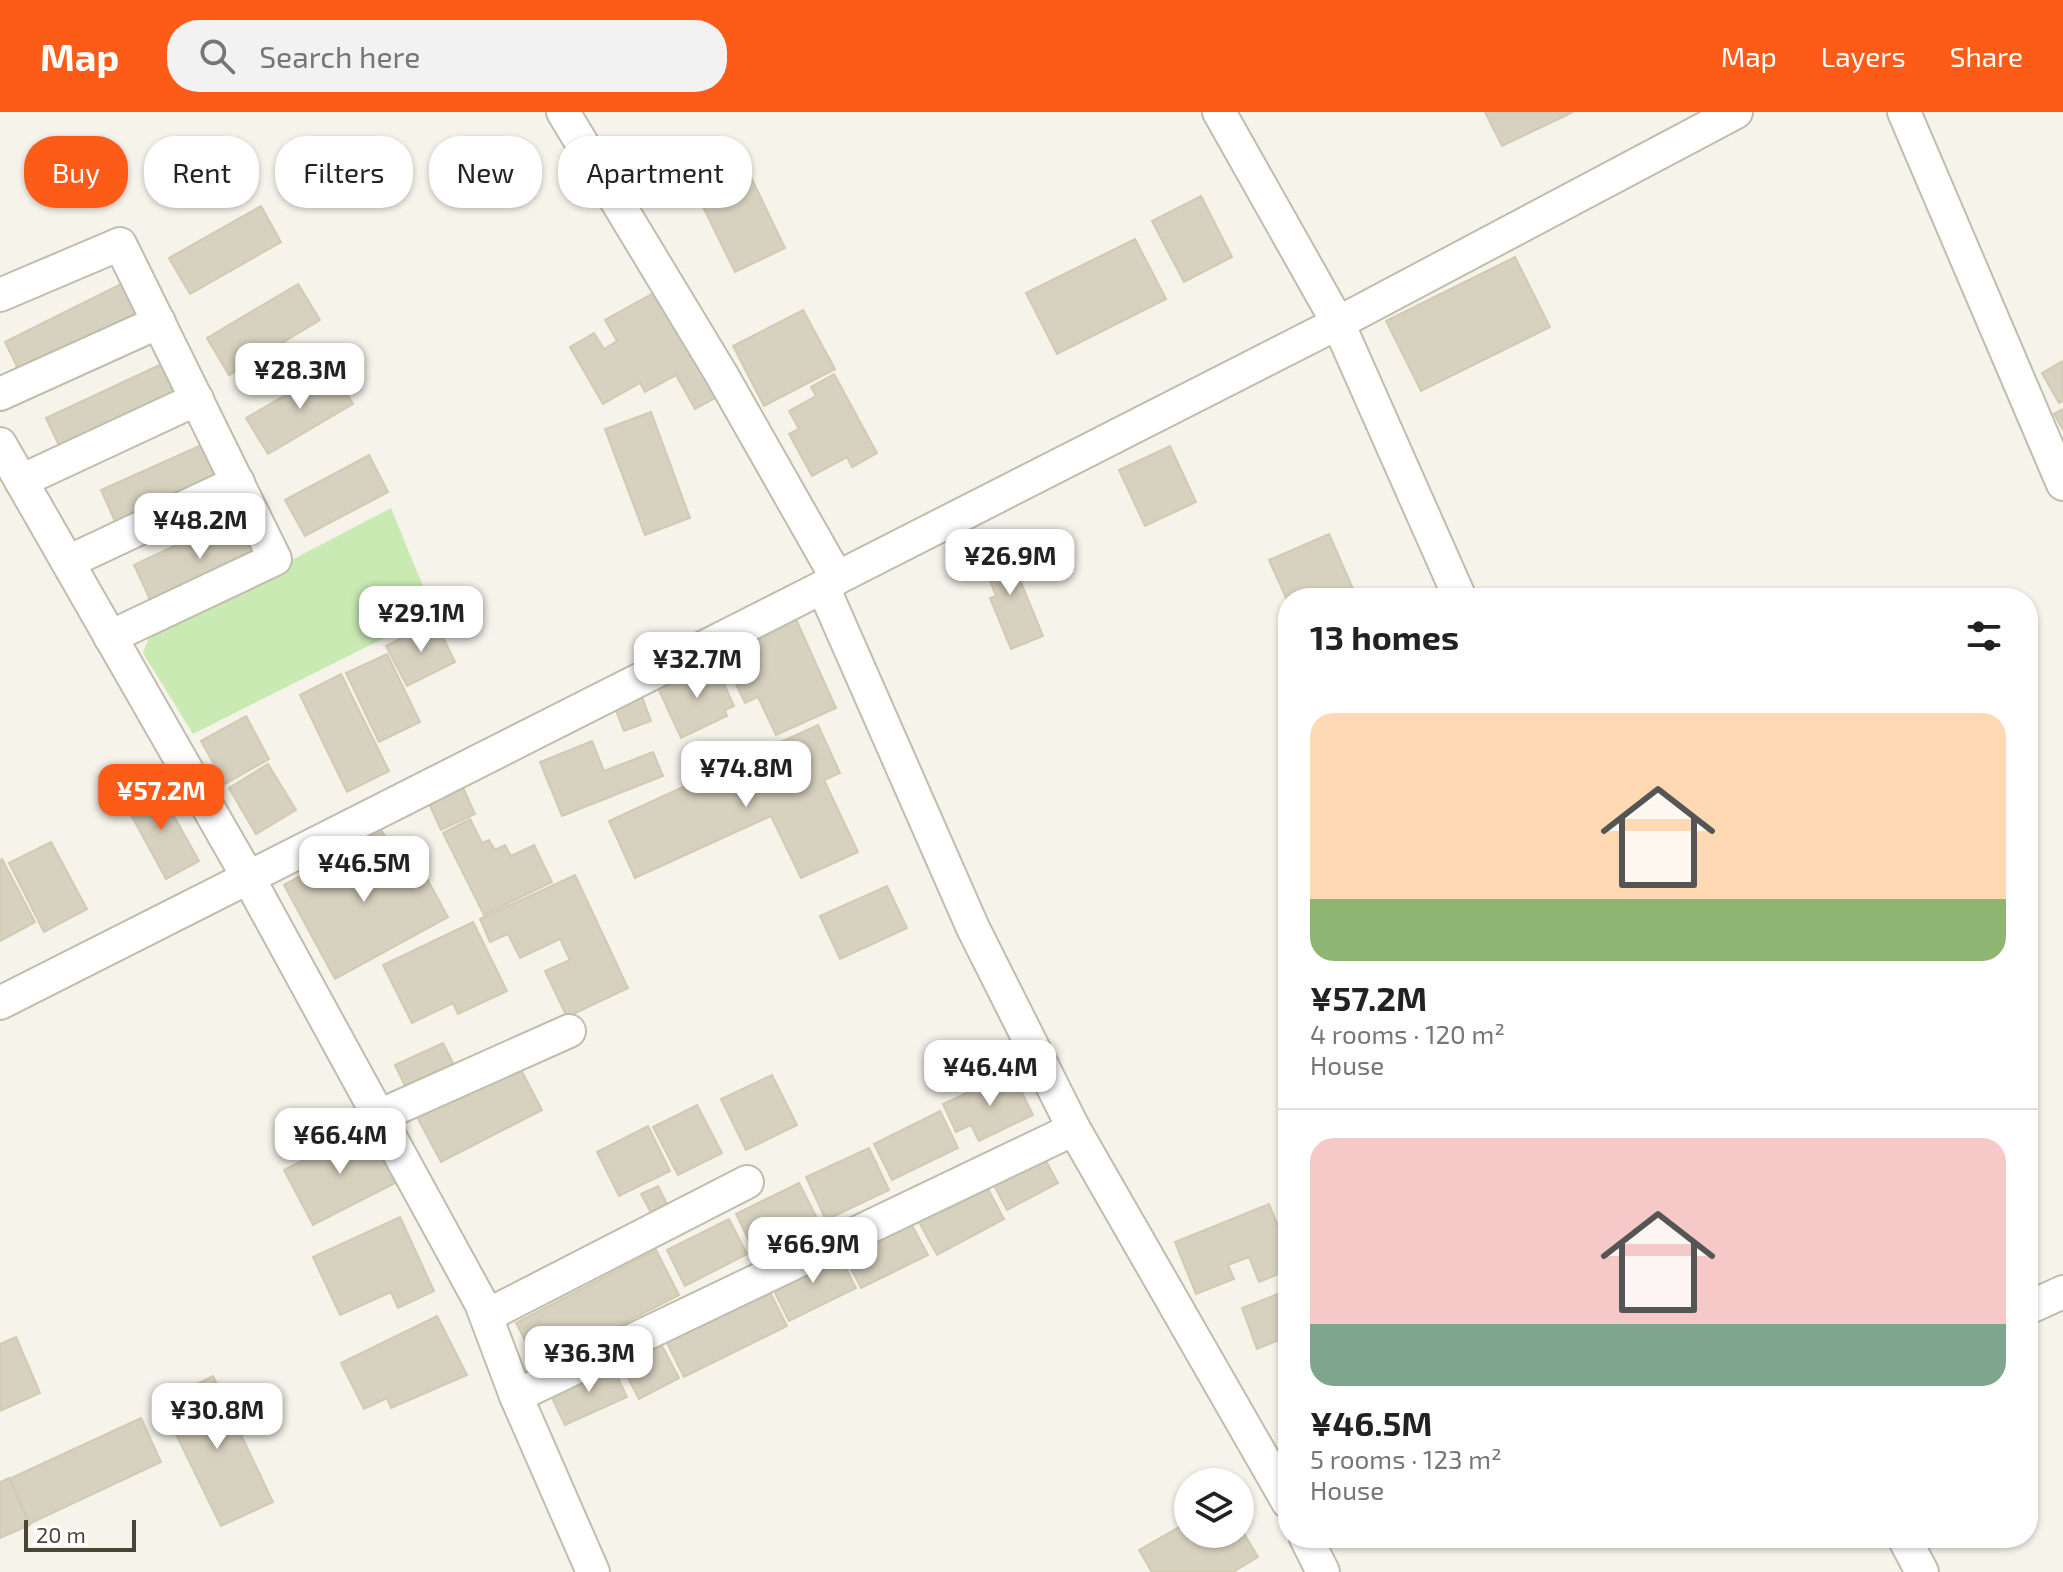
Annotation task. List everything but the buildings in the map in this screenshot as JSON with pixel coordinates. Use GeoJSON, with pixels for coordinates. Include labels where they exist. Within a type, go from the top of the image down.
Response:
{"type":"FeatureCollection","features":[{"type":"Feature","properties":{"kind":"street"},"geometry":{"type":"LineString","coordinates":[[563,112],[720,372],[830,583],[973,928],[1074,1129],[1278,1485]]}},
{"type":"Feature","properties":{"kind":"street"},"geometry":{"type":"LineString","coordinates":[[1219,112],[1338,323],[1456,588]]}},
{"type":"Feature","properties":{"kind":"street"},"geometry":{"type":"LineString","coordinates":[[0,1003],[1338,323],[1736,112]]}},
{"type":"Feature","properties":{"kind":"street"},"geometry":{"type":"LineString","coordinates":[[1904,112],[2063,484]]}},
{"type":"Feature","properties":{"kind":"street"},"geometry":{"type":"LineString","coordinates":[[0,295],[120,244],[275,559],[110,637]]}},
{"type":"Feature","properties":{"kind":"street"},"geometry":{"type":"LineString","coordinates":[[0,394],[159,322]]}},
{"type":"Feature","properties":{"kind":"street"},"geometry":{"type":"LineString","coordinates":[[21,481],[197,399]]}},
{"type":"Feature","properties":{"kind":"street"},"geometry":{"type":"LineString","coordinates":[[0,444],[248,877],[486,1316],[516,1396],[593,1572]]}},
{"type":"Feature","properties":{"kind":"street"},"geometry":{"type":"LineString","coordinates":[[68,562],[238,482]]}},
{"type":"Feature","properties":{"kind":"street"},"geometry":{"type":"LineString","coordinates":[[379,1116],[569,1031]]}},
{"type":"Feature","properties":{"kind":"street"},"geometry":{"type":"LineString","coordinates":[[516,1396],[1074,1129]]}},
{"type":"Feature","properties":{"kind":"street"},"geometry":{"type":"LineString","coordinates":[[486,1316],[747,1182]]}},
{"type":"Feature","properties":{"kind":"street"},"geometry":{"type":"LineString","coordinates":[[2038,1303],[2063,1292]]}},
{"type":"Feature","properties":{"kind":"street"},"geometry":{"type":"LineString","coordinates":[[1311,1548],[1323,1572]]}},
{"type":"Feature","properties":{"kind":"street"},"geometry":{"type":"LineString","coordinates":[[1909,1548],[1922,1572]]}},
{"type":"Feature","properties":{"kind":"green space"},"geometry":{"type":"Polygon","coordinates":[[[391,508],[434,613],[193,734],[143,653],[150,634],[391,508]]]}}]}
